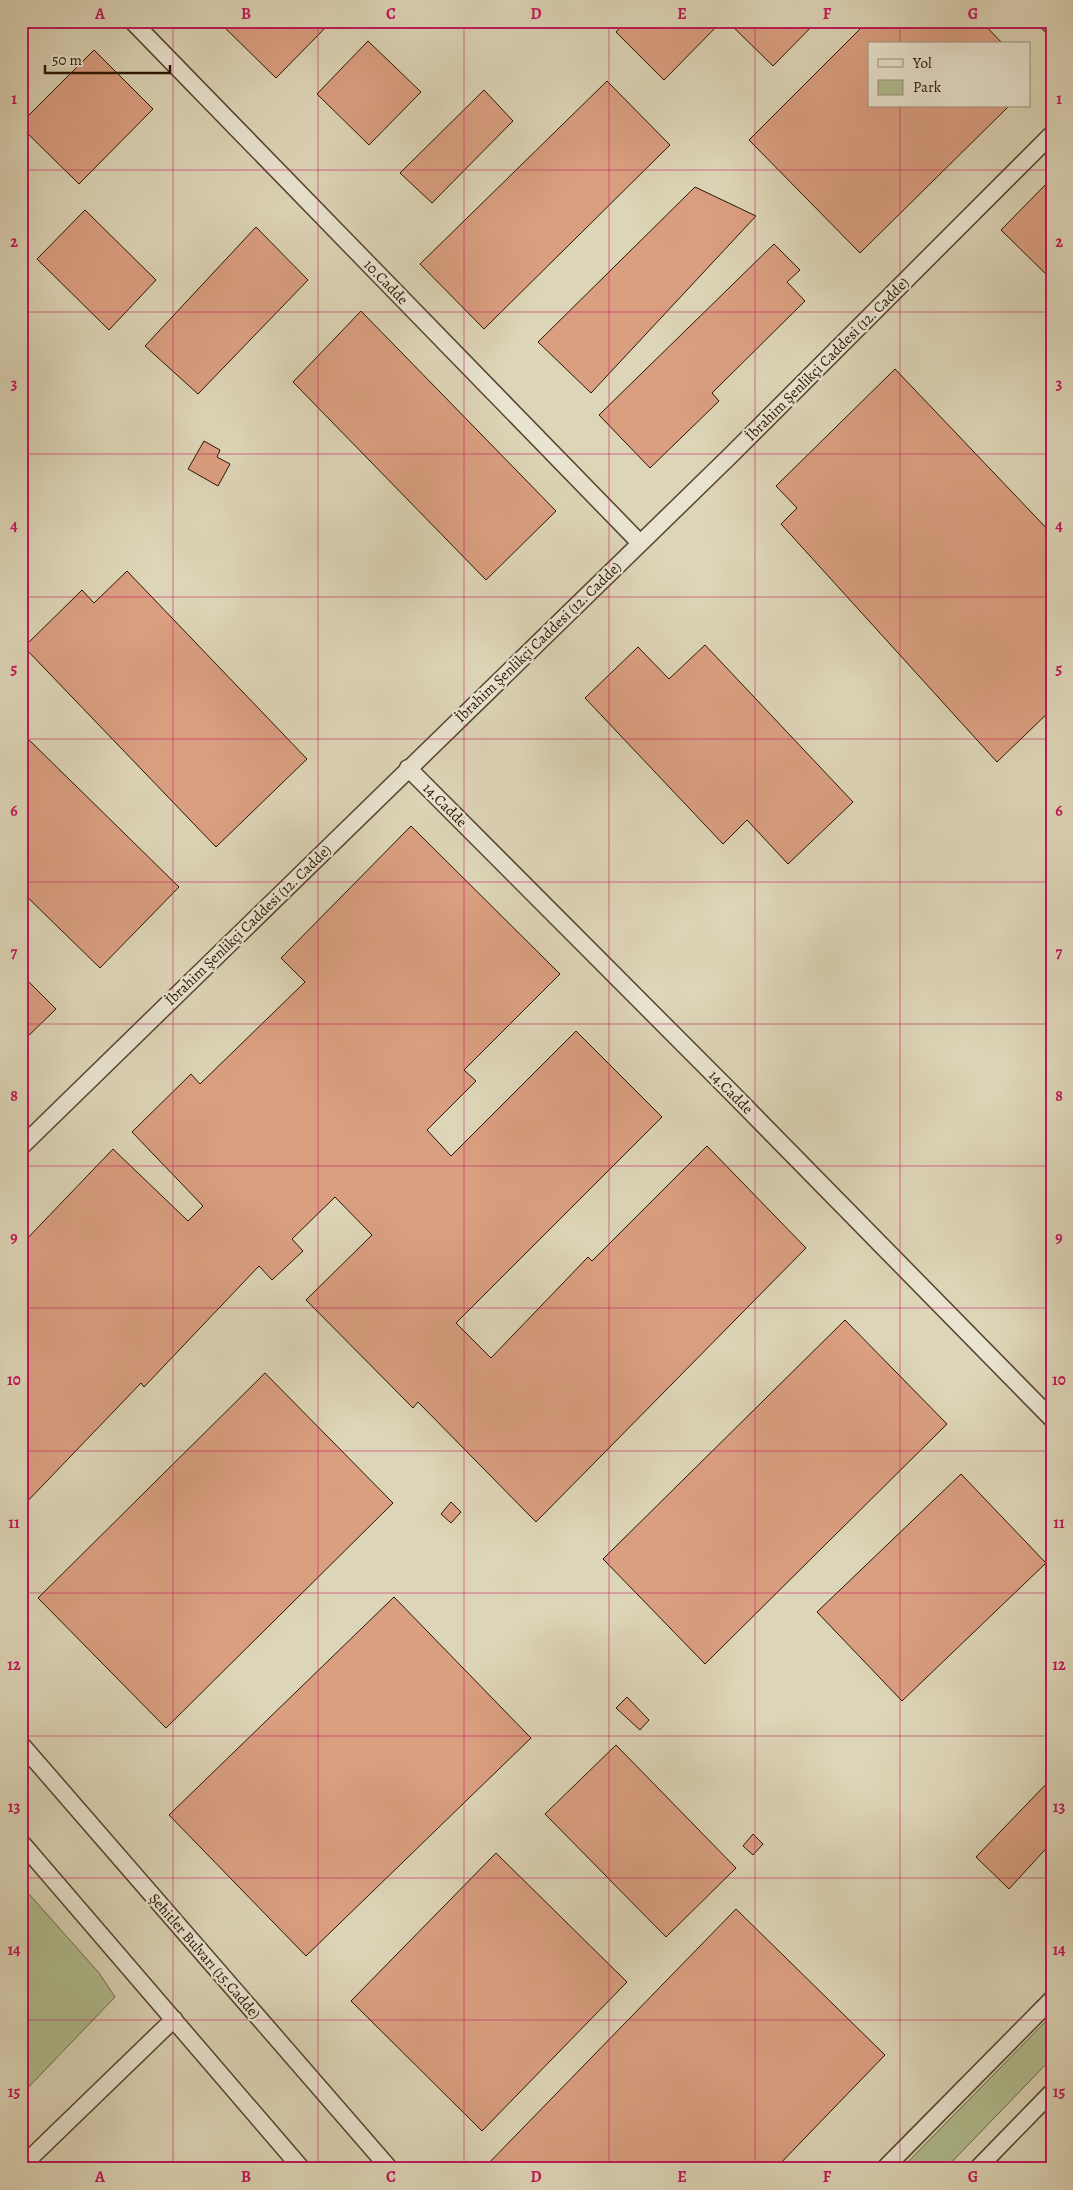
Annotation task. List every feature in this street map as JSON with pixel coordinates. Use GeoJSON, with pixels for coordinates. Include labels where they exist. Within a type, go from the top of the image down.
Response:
{"type":"FeatureCollection","features":[{"type":"Feature","properties":{"kind":"street","name":"10.Cadde"},"geometry":{"type":"LineString","coordinates":[[132,21],[640,543]]}},
{"type":"Feature","properties":{"kind":"street"},"geometry":{"type":"LineString","coordinates":[[1047,21],[1052,26]]}},
{"type":"Feature","properties":{"kind":"street","name":"İbrahim Şenlikçi Caddesi (12. Cadde)"},"geometry":{"type":"LineString","coordinates":[[21,1147],[640,543],[1052,134]]}},
{"type":"Feature","properties":{"kind":"street","name":"14.Cadde"},"geometry":{"type":"LineString","coordinates":[[408,768],[732,1092],[1052,1418]]}},
{"type":"Feature","properties":{"kind":"street","name":"Şehitler Bulvarı (15.Cadde)"},"geometry":{"type":"LineString","coordinates":[[21,1744],[390,2169]]}},
{"type":"Feature","properties":{"kind":"street"},"geometry":{"type":"LineString","coordinates":[[21,1842],[302,2169]]}},
{"type":"Feature","properties":{"kind":"street"},"geometry":{"type":"LineString","coordinates":[[884,2169],[1052,1999]]}},
{"type":"Feature","properties":{"kind":"street"},"geometry":{"type":"LineString","coordinates":[[21,2168],[174,2019]]}},
{"type":"Feature","properties":{"kind":"street"},"geometry":{"type":"LineString","coordinates":[[977,2169],[1052,2092]]}},
{"type":"Feature","properties":{"kind":"green space"},"geometry":{"type":"Polygon","coordinates":[[[21,1885],[99,1973],[115,1997],[21,2095],[21,1885]]]}},
{"type":"Feature","properties":{"kind":"green space"},"geometry":{"type":"Polygon","coordinates":[[[1052,2015],[1052,2058],[945,2169],[901,2169],[1052,2015]]]}},
{"type":"Feature","properties":{"kind":"building"},"geometry":{"type":"Polygon","coordinates":[[[218,21],[332,21],[276,78],[218,21]]]}},
{"type":"Feature","properties":{"kind":"building"},"geometry":{"type":"Polygon","coordinates":[[[626,21],[722,21],[664,80],[616,32],[626,21]]]}},
{"type":"Feature","properties":{"kind":"building"},"geometry":{"type":"Polygon","coordinates":[[[727,21],[817,21],[773,66],[727,21]]]}},
{"type":"Feature","properties":{"kind":"building"},"geometry":{"type":"Polygon","coordinates":[[[868,21],[981,21],[1001,42],[868,42],[868,108],[1007,108],[860,253],[749,140],[868,21]]]}},
{"type":"Feature","properties":{"kind":"building"},"geometry":{"type":"Polygon","coordinates":[[[368,41],[421,92],[369,145],[317,94],[368,41]]]}},
{"type":"Feature","properties":{"kind":"building"},"geometry":{"type":"Polygon","coordinates":[[[94,50],[153,109],[79,184],[21,127],[21,123],[94,50]]]}},
{"type":"Feature","properties":{"kind":"building"},"geometry":{"type":"Polygon","coordinates":[[[607,81],[670,145],[484,329],[420,264],[607,81]]]}},
{"type":"Feature","properties":{"kind":"building"},"geometry":{"type":"Polygon","coordinates":[[[484,90],[513,121],[432,203],[400,173],[484,90]]]}},
{"type":"Feature","properties":{"kind":"building"},"geometry":{"type":"Polygon","coordinates":[[[1052,178],[1052,280],[1001,230],[1052,178]]]}},
{"type":"Feature","properties":{"kind":"building"},"geometry":{"type":"Polygon","coordinates":[[[695,187],[756,216],[591,393],[538,342],[695,187]]]}},
{"type":"Feature","properties":{"kind":"building"},"geometry":{"type":"Polygon","coordinates":[[[85,210],[156,280],[109,330],[37,259],[85,210]]]}},
{"type":"Feature","properties":{"kind":"building"},"geometry":{"type":"Polygon","coordinates":[[[256,227],[308,280],[198,394],[145,346],[256,227]]]}},
{"type":"Feature","properties":{"kind":"building"},"geometry":{"type":"Polygon","coordinates":[[[774,244],[800,270],[787,282],[805,301],[712,393],[719,401],[650,468],[599,415],[774,244]]]}},
{"type":"Feature","properties":{"kind":"building"},"geometry":{"type":"Polygon","coordinates":[[[361,311],[556,511],[486,580],[293,382],[361,311]]]}},
{"type":"Feature","properties":{"kind":"building"},"geometry":{"type":"Polygon","coordinates":[[[895,369],[1052,534],[1052,709],[997,762],[781,524],[797,508],[776,486],[895,369]]]}},
{"type":"Feature","properties":{"kind":"building"},"geometry":{"type":"Polygon","coordinates":[[[204,441],[220,450],[217,457],[230,464],[218,486],[188,469],[204,441]]]}},
{"type":"Feature","properties":{"kind":"building"},"geometry":{"type":"Polygon","coordinates":[[[127,571],[307,759],[216,847],[24,647],[82,590],[94,603],[127,571]]]}},
{"type":"Feature","properties":{"kind":"building"},"geometry":{"type":"Polygon","coordinates":[[[705,645],[853,802],[788,864],[747,820],[723,844],[585,698],[638,647],[669,679],[705,645]]]}},
{"type":"Feature","properties":{"kind":"building"},"geometry":{"type":"Polygon","coordinates":[[[21,732],[179,887],[100,968],[21,891],[21,732]]]}},
{"type":"Feature","properties":{"kind":"building"},"geometry":{"type":"Polygon","coordinates":[[[411,826],[560,974],[464,1070],[476,1081],[427,1130],[451,1156],[576,1031],[662,1117],[456,1323],[491,1358],[588,1257],[592,1261],[707,1146],[806,1248],[536,1522],[418,1402],[413,1408],[306,1300],[372,1235],[335,1197],[292,1239],[303,1251],[272,1280],[259,1266],[144,1387],[141,1383],[21,1508],[21,1245],[113,1149],[188,1221],[203,1206],[132,1132],[191,1074],[200,1084],[305,982],[281,958],[411,826]]]}},
{"type":"Feature","properties":{"kind":"building"},"geometry":{"type":"Polygon","coordinates":[[[21,974],[56,1009],[21,1043],[21,974]]]}},
{"type":"Feature","properties":{"kind":"building"},"geometry":{"type":"Polygon","coordinates":[[[845,1320],[947,1424],[705,1664],[603,1559],[845,1320]]]}},
{"type":"Feature","properties":{"kind":"building"},"geometry":{"type":"Polygon","coordinates":[[[265,1373],[393,1503],[166,1728],[38,1598],[265,1373]]]}},
{"type":"Feature","properties":{"kind":"building"},"geometry":{"type":"Polygon","coordinates":[[[961,1474],[1046,1563],[902,1701],[817,1612],[961,1474]]]}},
{"type":"Feature","properties":{"kind":"building"},"geometry":{"type":"Polygon","coordinates":[[[451,1502],[461,1512],[451,1523],[441,1514],[451,1502]]]}},
{"type":"Feature","properties":{"kind":"building"},"geometry":{"type":"Polygon","coordinates":[[[394,1597],[531,1738],[306,1956],[169,1815],[394,1597]]]}},
{"type":"Feature","properties":{"kind":"building"},"geometry":{"type":"Polygon","coordinates":[[[627,1697],[649,1720],[640,1730],[616,1708],[627,1697]]]}},
{"type":"Feature","properties":{"kind":"building"},"geometry":{"type":"Polygon","coordinates":[[[616,1745],[736,1868],[666,1937],[545,1814],[616,1745]]]}},
{"type":"Feature","properties":{"kind":"building"},"geometry":{"type":"Polygon","coordinates":[[[1052,1778],[1052,1842],[1009,1889],[976,1857],[1052,1778]]]}},
{"type":"Feature","properties":{"kind":"building"},"geometry":{"type":"Polygon","coordinates":[[[753,1834],[763,1844],[753,1855],[743,1846],[753,1834]]]}},
{"type":"Feature","properties":{"kind":"building"},"geometry":{"type":"Polygon","coordinates":[[[496,1853],[627,1982],[482,2131],[351,2001],[496,1853]]]}},
{"type":"Feature","properties":{"kind":"building"},"geometry":{"type":"Polygon","coordinates":[[[736,1909],[885,2055],[775,2169],[483,2169],[736,1909]]]}}]}
